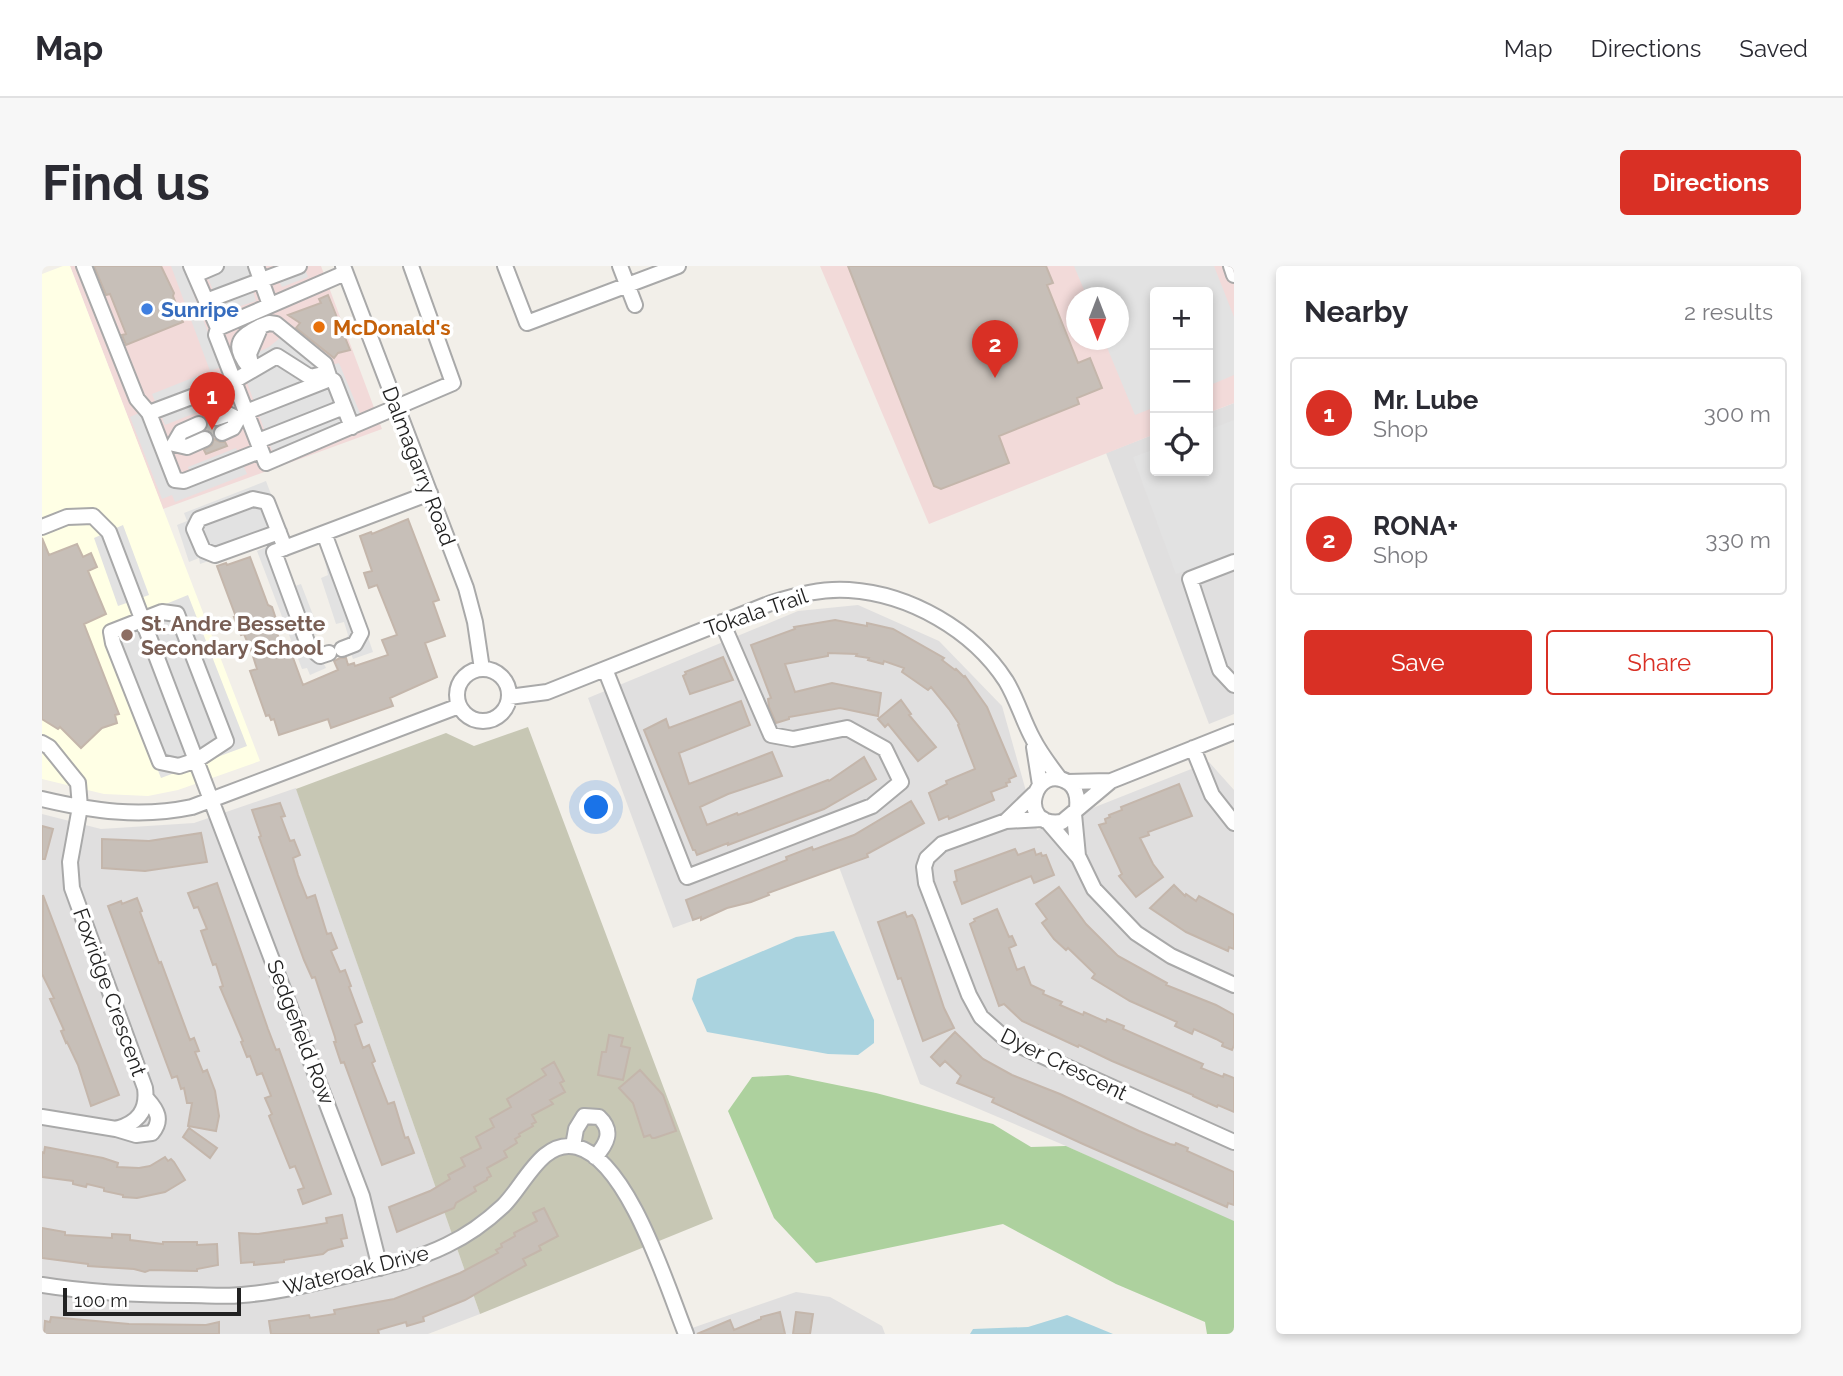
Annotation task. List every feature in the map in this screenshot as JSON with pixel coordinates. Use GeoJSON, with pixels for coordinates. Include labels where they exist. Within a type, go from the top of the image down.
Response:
{"type":"FeatureCollection","features":[{"type":"Feature","properties":{"kind":"street"},"geometry":{"type":"LineString","coordinates":[[84,266],[137,399],[149,413],[168,447],[175,480],[184,481],[344,407]]}},
{"type":"Feature","properties":{"kind":"street"},"geometry":{"type":"LineString","coordinates":[[206,301],[258,273],[299,266]]}},
{"type":"Feature","properties":{"kind":"street"},"geometry":{"type":"LineString","coordinates":[[203,269],[206,301],[218,328],[216,335],[244,415],[266,463],[453,383],[411,266]]}},
{"type":"Feature","properties":{"kind":"street"},"geometry":{"type":"LineString","coordinates":[[505,266],[527,323],[678,266]]}},
{"type":"Feature","properties":{"kind":"street"},"geometry":{"type":"LineString","coordinates":[[620,266],[635,305]]}},
{"type":"Feature","properties":{"kind":"street"},"geometry":{"type":"LineString","coordinates":[[1231,266],[1234,275]]}},
{"type":"Feature","properties":{"kind":"street"},"geometry":{"type":"LineString","coordinates":[[218,328],[344,270]]}},
{"type":"Feature","properties":{"kind":"street","name":"Dalmagarry Road"},"geometry":{"type":"LineString","coordinates":[[344,270],[466,588],[475,622],[482,669]]}},
{"type":"Feature","properties":{"kind":"street"},"geometry":{"type":"LineString","coordinates":[[258,273],[270,305]]}},
{"type":"Feature","properties":{"kind":"street"},"geometry":{"type":"LineString","coordinates":[[252,370],[249,354],[261,326],[270,323],[276,324],[325,363],[330,379]]}},
{"type":"Feature","properties":{"kind":"street"},"geometry":{"type":"LineString","coordinates":[[149,413],[234,381],[276,356],[310,377],[323,374],[334,381],[352,427]]}},
{"type":"Feature","properties":{"kind":"street"},"geometry":{"type":"LineString","coordinates":[[219,426],[233,428],[244,415],[330,379]]}},
{"type":"Feature","properties":{"kind":"street"},"geometry":{"type":"LineString","coordinates":[[168,447],[181,432],[202,432]]}},
{"type":"Feature","properties":{"kind":"street"},"geometry":{"type":"LineString","coordinates":[[324,533],[362,633],[355,644],[320,656],[309,647],[274,552],[285,548],[324,533],[430,493]]}},
{"type":"Feature","properties":{"kind":"street"},"geometry":{"type":"LineString","coordinates":[[279,533],[215,555],[203,550],[194,530],[199,519],[253,499],[267,502],[285,548]]}},
{"type":"Feature","properties":{"kind":"street","name":"Sedgefield Row"},"geometry":{"type":"LineString","coordinates":[[42,527],[67,517],[93,516],[109,532],[213,799],[362,1196],[380,1268]]}},
{"type":"Feature","properties":{"kind":"street"},"geometry":{"type":"LineString","coordinates":[[1234,562],[1190,579],[1234,685]]}},
{"type":"Feature","properties":{"kind":"street","name":"Tokala Trail"},"geometry":{"type":"LineString","coordinates":[[509,697],[547,692],[771,603],[809,592],[849,590],[897,601],[954,627],[982,652],[1006,682],[1032,738],[1063,780]]}},
{"type":"Feature","properties":{"kind":"street"},"geometry":{"type":"LineString","coordinates":[[162,612],[177,614],[226,741],[197,760],[179,766],[160,761],[113,643],[111,632],[143,619],[162,612]]}},
{"type":"Feature","properties":{"kind":"street"},"geometry":{"type":"LineString","coordinates":[[605,669],[687,877],[872,806],[901,782],[884,749],[847,728],[793,739],[771,734],[722,622]]}},
{"type":"Feature","properties":{"kind":"street"},"geometry":{"type":"LineString","coordinates":[[482,669],[491,671],[504,681],[509,697],[502,712],[487,721],[470,718],[459,706],[457,698],[461,681],[474,671],[482,669]]}},
{"type":"Feature","properties":{"kind":"street"},"geometry":{"type":"LineString","coordinates":[[42,799],[117,813],[155,813],[192,807],[459,706]]}},
{"type":"Feature","properties":{"kind":"street"},"geometry":{"type":"LineString","coordinates":[[1045,820],[1062,822],[1111,781],[1234,732]]}},
{"type":"Feature","properties":{"kind":"street","name":"Tokala Trail"},"geometry":{"type":"LineString","coordinates":[[1032,738],[1037,790]]}},
{"type":"Feature","properties":{"kind":"street"},"geometry":{"type":"LineString","coordinates":[[42,743],[50,747],[78,783],[80,807]]}},
{"type":"Feature","properties":{"kind":"street"},"geometry":{"type":"LineString","coordinates":[[1193,748],[1212,795],[1234,823]]}},
{"type":"Feature","properties":{"kind":"street"},"geometry":{"type":"LineString","coordinates":[[1111,781],[1053,779],[1037,790],[1034,808],[1079,858],[1094,889],[1136,933],[1171,956],[1234,985]]}},
{"type":"Feature","properties":{"kind":"street"},"geometry":{"type":"LineString","coordinates":[[1063,780],[1077,793],[1075,811],[1079,858]]}},
{"type":"Feature","properties":{"kind":"street","name":"Dyer Crescent"},"geometry":{"type":"LineString","coordinates":[[1006,821],[1037,790]]}},
{"type":"Feature","properties":{"kind":"street","name":"Foxridge Crescent"},"geometry":{"type":"LineString","coordinates":[[42,1117],[116,1129],[138,1120],[147,1098],[72,888],[70,862],[80,807]]}},
{"type":"Feature","properties":{"kind":"street","name":"Dyer Crescent"},"geometry":{"type":"LineString","coordinates":[[1045,820],[1006,821],[942,844],[931,852],[924,866],[926,883],[969,995],[981,1017],[1007,1040],[1234,1142]]}},
{"type":"Feature","properties":{"kind":"street"},"geometry":{"type":"LineString","coordinates":[[595,1157],[608,1138],[605,1122],[599,1117],[584,1116],[576,1129],[573,1146],[590,1152],[595,1157],[614,1178],[636,1210],[686,1334]]}},
{"type":"Feature","properties":{"kind":"street","name":"Wateroak Drive"},"geometry":{"type":"LineString","coordinates":[[42,1285],[91,1292],[235,1296],[319,1282],[380,1268],[419,1257],[477,1228],[505,1204],[544,1156],[557,1147],[573,1146]]}},
{"type":"Feature","properties":{"kind":"shaded area"},"geometry":{"type":"Polygon","coordinates":[[[70,266],[321,266],[382,429],[163,509],[70,266]]]}},
{"type":"Feature","properties":{"kind":"shaded area","name":"St. Andre Bessette Secondary School"},"geometry":{"type":"Polygon","coordinates":[[[70,266],[260,761],[178,790],[148,796],[104,794],[42,779],[42,274],[70,266]]]}},
{"type":"Feature","properties":{"kind":"shaded area"},"geometry":{"type":"Polygon","coordinates":[[[171,266],[183,266],[221,367],[210,371],[171,266]]]}},
{"type":"Feature","properties":{"kind":"shaded area"},"geometry":{"type":"Polygon","coordinates":[[[203,266],[260,266],[268,285],[253,291],[256,301],[222,312],[203,266]]]}},
{"type":"Feature","properties":{"kind":"shaded area"},"geometry":{"type":"Polygon","coordinates":[[[820,266],[1234,266],[1234,403],[1213,411],[1213,287],[1150,287],[1150,436],[929,524],[820,266]]]}},
{"type":"Feature","properties":{"kind":"shaded area"},"geometry":{"type":"Polygon","coordinates":[[[1074,266],[1214,266],[1234,317],[1234,375],[1213,384],[1213,287],[1150,287],[1150,409],[1135,415],[1108,350],[1129,350],[1129,287],[1083,287],[1074,266]]]}},
{"type":"Feature","properties":{"kind":"shaded area"},"geometry":{"type":"Polygon","coordinates":[[[305,269],[308,277],[282,287],[278,279],[305,269]]]}},
{"type":"Feature","properties":{"kind":"shaded area"},"geometry":{"type":"Polygon","coordinates":[[[281,337],[318,369],[339,363],[362,418],[273,453],[239,361],[269,347],[281,337]]]}},
{"type":"Feature","properties":{"kind":"shaded area"},"geometry":{"type":"Polygon","coordinates":[[[205,373],[218,404],[165,425],[152,394],[205,373]]]}},
{"type":"Feature","properties":{"kind":"shaded area"},"geometry":{"type":"Polygon","coordinates":[[[1234,403],[1234,714],[1209,724],[1106,453],[1150,436],[1150,476],[1213,476],[1213,411],[1234,403]]]}},
{"type":"Feature","properties":{"kind":"shaded area"},"geometry":{"type":"Polygon","coordinates":[[[141,412],[170,485],[191,476],[188,467],[236,448],[247,474],[175,502],[172,495],[162,499],[130,417],[141,412]]]}},
{"type":"Feature","properties":{"kind":"shaded area"},"geometry":{"type":"Polygon","coordinates":[[[1234,420],[1234,553],[1176,574],[1133,457],[1150,451],[1150,476],[1213,476],[1213,428],[1234,420]]]}},
{"type":"Feature","properties":{"kind":"shaded area"},"geometry":{"type":"Polygon","coordinates":[[[266,481],[280,518],[283,535],[200,564],[199,558],[189,562],[177,525],[187,521],[184,513],[266,481]]]}},
{"type":"Feature","properties":{"kind":"shaded area"},"geometry":{"type":"Polygon","coordinates":[[[123,525],[149,595],[118,606],[94,538],[123,525]]]}},
{"type":"Feature","properties":{"kind":"shaded area"},"geometry":{"type":"Polygon","coordinates":[[[275,543],[292,587],[301,584],[320,633],[311,636],[326,668],[310,675],[307,668],[302,669],[257,551],[275,543]]]}},
{"type":"Feature","properties":{"kind":"shaded area"},"geometry":{"type":"Polygon","coordinates":[[[337,546],[373,652],[353,659],[346,641],[348,635],[344,622],[336,624],[321,578],[328,575],[323,553],[337,546]]]}},
{"type":"Feature","properties":{"kind":"shaded area"},"geometry":{"type":"Polygon","coordinates":[[[188,595],[247,746],[161,778],[102,630],[188,595]]]}},
{"type":"Feature","properties":{"kind":"shaded area"},"geometry":{"type":"Polygon","coordinates":[[[858,605],[939,641],[1002,706],[1037,830],[1209,762],[1234,790],[1234,1223],[1066,1146],[920,1084],[839,867],[673,928],[588,698],[798,611],[858,605]]]}},
{"type":"Feature","properties":{"kind":"shaded area"},"geometry":{"type":"Polygon","coordinates":[[[528,727],[713,1219],[480,1314],[296,789],[446,733],[474,746],[528,727]]]}},
{"type":"Feature","properties":{"kind":"shaded area"},"geometry":{"type":"Polygon","coordinates":[[[296,788],[480,1314],[428,1334],[42,1334],[42,814],[101,829],[194,823],[296,788]]]}},
{"type":"Feature","properties":{"kind":"shaded area"},"geometry":{"type":"Polygon","coordinates":[[[796,1292],[830,1297],[882,1326],[885,1334],[675,1334],[796,1292]]]}},
{"type":"Feature","properties":{"kind":"green space"},"geometry":{"type":"Polygon","coordinates":[[[788,1075],[876,1093],[993,1124],[1031,1147],[1066,1146],[1234,1221],[1234,1334],[1207,1334],[1205,1322],[1116,1284],[1003,1224],[816,1263],[774,1218],[728,1111],[752,1077],[788,1075]]]}},
{"type":"Feature","properties":{"kind":"water"},"geometry":{"type":"Polygon","coordinates":[[[834,931],[874,1020],[874,1043],[858,1055],[828,1054],[707,1032],[692,999],[697,979],[796,937],[834,931]]]}},
{"type":"Feature","properties":{"kind":"water"},"geometry":{"type":"Polygon","coordinates":[[[1067,1315],[1113,1334],[970,1334],[973,1329],[1028,1327],[1067,1315]]]}},
{"type":"Feature","properties":{"kind":"building","name":"Sunripe"},"geometry":{"type":"Polygon","coordinates":[[[94,266],[161,266],[174,293],[183,322],[126,345],[122,335],[126,334],[110,294],[106,295],[94,266]]]}},
{"type":"Feature","properties":{"kind":"building"},"geometry":{"type":"Polygon","coordinates":[[[848,266],[1046,266],[1053,283],[1047,285],[1066,333],[1066,350],[1073,350],[1078,363],[1090,358],[1102,388],[1077,398],[1079,404],[999,436],[1009,463],[941,489],[934,486],[848,266]]]}},
{"type":"Feature","properties":{"kind":"building","name":"McDonald's"},"geometry":{"type":"Polygon","coordinates":[[[328,295],[350,350],[338,353],[334,358],[296,328],[300,323],[288,315],[321,303],[319,299],[328,295]]]}},
{"type":"Feature","properties":{"kind":"building"},"geometry":{"type":"Polygon","coordinates":[[[214,439],[225,442],[227,446],[206,454],[204,450],[212,445],[214,439]]]}},
{"type":"Feature","properties":{"kind":"building"},"geometry":{"type":"Polygon","coordinates":[[[408,519],[439,600],[433,602],[445,636],[425,643],[437,677],[390,698],[393,706],[331,728],[328,719],[279,735],[274,719],[266,716],[250,671],[257,669],[252,653],[244,634],[241,635],[239,631],[217,566],[250,557],[268,605],[272,607],[277,622],[273,623],[286,656],[292,655],[303,685],[338,670],[334,661],[340,658],[346,658],[348,665],[354,663],[355,666],[388,655],[382,640],[397,635],[377,585],[369,588],[364,573],[372,571],[360,536],[371,532],[372,534],[408,519]]]}},
{"type":"Feature","properties":{"kind":"building"},"geometry":{"type":"Polygon","coordinates":[[[42,538],[49,555],[77,544],[83,557],[91,553],[97,567],[88,571],[106,614],[84,624],[119,714],[115,715],[117,723],[102,728],[81,748],[60,727],[58,729],[42,719],[42,538]]]}},
{"type":"Feature","properties":{"kind":"building"},"geometry":{"type":"Polygon","coordinates":[[[835,620],[893,629],[944,658],[942,660],[965,676],[987,707],[1016,776],[1009,779],[1007,786],[991,792],[994,800],[949,819],[948,816],[939,820],[929,793],[947,784],[946,781],[975,769],[959,724],[949,709],[931,687],[928,690],[902,672],[904,668],[884,661],[883,664],[868,660],[869,658],[856,656],[857,654],[828,653],[828,656],[785,664],[795,692],[832,683],[881,693],[878,716],[840,708],[789,717],[776,723],[769,707],[768,699],[771,698],[751,645],[795,629],[794,627],[835,620]]]}},
{"type":"Feature","properties":{"kind":"building"},"geometry":{"type":"Polygon","coordinates":[[[723,657],[733,680],[690,694],[683,676],[685,672],[723,657]]]}},
{"type":"Feature","properties":{"kind":"building"},"geometry":{"type":"Polygon","coordinates":[[[901,700],[911,714],[909,715],[936,747],[918,761],[888,724],[885,727],[878,719],[901,700]]]}},
{"type":"Feature","properties":{"kind":"building"},"geometry":{"type":"Polygon","coordinates":[[[741,701],[750,725],[679,753],[689,784],[772,752],[782,776],[728,794],[700,807],[707,825],[829,781],[864,757],[876,779],[824,809],[697,855],[644,730],[666,719],[669,728],[741,701]]]}},
{"type":"Feature","properties":{"kind":"building"},"geometry":{"type":"Polygon","coordinates":[[[1179,784],[1192,816],[1148,832],[1149,835],[1140,838],[1163,877],[1136,897],[1119,876],[1122,874],[1099,825],[1106,823],[1105,819],[1110,817],[1109,815],[1122,810],[1121,807],[1179,784]]]}},
{"type":"Feature","properties":{"kind":"building"},"geometry":{"type":"Polygon","coordinates":[[[911,801],[924,823],[867,854],[868,857],[701,920],[701,917],[693,920],[686,900],[787,860],[786,857],[854,835],[911,801]]]}},
{"type":"Feature","properties":{"kind":"building"},"geometry":{"type":"Polygon","coordinates":[[[280,803],[285,816],[281,817],[290,841],[294,840],[300,855],[293,858],[298,875],[307,898],[315,895],[327,934],[331,933],[337,948],[331,951],[340,972],[345,970],[351,986],[349,987],[362,1022],[355,1025],[363,1048],[369,1045],[375,1061],[372,1063],[388,1104],[394,1102],[405,1138],[408,1137],[414,1153],[382,1165],[344,1062],[341,1063],[315,977],[312,978],[304,960],[259,837],[261,836],[252,810],[280,803]]]}},
{"type":"Feature","properties":{"kind":"building"},"geometry":{"type":"Polygon","coordinates":[[[42,826],[53,829],[45,859],[42,859],[42,826]]]}},
{"type":"Feature","properties":{"kind":"building"},"geometry":{"type":"Polygon","coordinates":[[[201,833],[207,862],[145,871],[102,868],[102,839],[149,841],[201,833]]]}},
{"type":"Feature","properties":{"kind":"building"},"geometry":{"type":"Polygon","coordinates":[[[1015,849],[1018,855],[1034,849],[1036,855],[1046,855],[1054,875],[1034,883],[1031,876],[962,904],[954,882],[957,881],[955,871],[1015,849]]]}},
{"type":"Feature","properties":{"kind":"building"},"geometry":{"type":"Polygon","coordinates":[[[217,883],[268,1029],[276,1050],[279,1049],[331,1194],[303,1204],[298,1190],[304,1188],[295,1166],[290,1168],[269,1116],[272,1114],[265,1098],[271,1096],[262,1073],[257,1075],[250,1056],[247,1057],[220,987],[223,986],[216,964],[213,965],[201,931],[207,929],[198,907],[194,908],[188,893],[217,883]]]}},
{"type":"Feature","properties":{"kind":"building"},"geometry":{"type":"Polygon","coordinates":[[[1174,885],[1185,896],[1186,894],[1196,901],[1199,896],[1234,915],[1234,949],[1229,947],[1228,951],[1186,932],[1150,908],[1174,885]]]}},
{"type":"Feature","properties":{"kind":"building"},"geometry":{"type":"Polygon","coordinates":[[[1059,887],[1086,924],[1118,956],[1167,983],[1166,985],[1234,1015],[1232,1050],[1194,1029],[1192,1034],[1175,1026],[1177,1022],[1130,1001],[1092,978],[1095,974],[1068,948],[1066,950],[1054,939],[1042,923],[1047,919],[1036,904],[1059,887]]]}},
{"type":"Feature","properties":{"kind":"building"},"geometry":{"type":"Polygon","coordinates":[[[43,895],[119,1095],[91,1106],[78,1065],[66,1043],[61,1031],[64,1030],[50,999],[54,998],[42,974],[43,895]]]}},
{"type":"Feature","properties":{"kind":"building"},"geometry":{"type":"Polygon","coordinates":[[[137,898],[159,963],[161,962],[190,1040],[194,1038],[199,1051],[195,1052],[203,1072],[207,1070],[215,1091],[219,1116],[216,1131],[188,1126],[192,1103],[187,1103],[184,1088],[181,1089],[177,1076],[172,1078],[108,906],[137,898]]]}},
{"type":"Feature","properties":{"kind":"building"},"geometry":{"type":"Polygon","coordinates":[[[997,909],[1009,937],[1012,936],[1016,945],[1009,948],[1017,970],[1024,967],[1031,985],[1044,991],[1043,994],[1062,1002],[1060,1005],[1083,1015],[1084,1012],[1106,1022],[1107,1019],[1124,1026],[1123,1029],[1203,1064],[1201,1068],[1223,1077],[1224,1074],[1234,1078],[1234,1112],[1218,1105],[1217,1107],[1079,1045],[1078,1047],[1022,1021],[1004,1004],[999,1006],[970,924],[974,919],[997,909]]]}},
{"type":"Feature","properties":{"kind":"building"},"geometry":{"type":"Polygon","coordinates":[[[905,912],[907,917],[912,915],[915,920],[944,1008],[954,1028],[923,1041],[878,922],[905,912]]]}},
{"type":"Feature","properties":{"kind":"building"},"geometry":{"type":"Polygon","coordinates":[[[955,1032],[983,1059],[1012,1075],[1170,1144],[1176,1143],[1188,1148],[1187,1151],[1234,1172],[1234,1205],[1228,1203],[1227,1207],[1083,1144],[992,1102],[994,1098],[957,1083],[961,1076],[945,1061],[940,1066],[931,1057],[955,1032]]]}},
{"type":"Feature","properties":{"kind":"building"},"geometry":{"type":"Polygon","coordinates":[[[609,1035],[623,1038],[621,1046],[630,1048],[623,1080],[598,1075],[602,1052],[606,1052],[609,1035]]]}},
{"type":"Feature","properties":{"kind":"building"},"geometry":{"type":"Polygon","coordinates":[[[554,1062],[564,1081],[560,1083],[565,1092],[550,1100],[553,1104],[532,1115],[536,1122],[519,1134],[515,1139],[517,1143],[504,1151],[507,1157],[487,1168],[491,1176],[474,1187],[476,1191],[456,1203],[454,1208],[397,1232],[389,1207],[430,1191],[450,1179],[448,1175],[465,1166],[461,1158],[481,1148],[476,1137],[494,1127],[490,1119],[511,1107],[507,1099],[546,1075],[542,1069],[554,1062]]]}},
{"type":"Feature","properties":{"kind":"building"},"geometry":{"type":"Polygon","coordinates":[[[640,1070],[663,1095],[676,1131],[655,1138],[650,1135],[644,1137],[633,1103],[619,1088],[640,1070]]]}},
{"type":"Feature","properties":{"kind":"building"},"geometry":{"type":"Polygon","coordinates":[[[189,1128],[217,1148],[210,1158],[183,1137],[189,1128]]]}},
{"type":"Feature","properties":{"kind":"building"},"geometry":{"type":"Polygon","coordinates":[[[45,1147],[103,1158],[118,1163],[117,1167],[150,1166],[165,1157],[174,1162],[185,1180],[165,1192],[137,1198],[123,1197],[104,1191],[104,1188],[87,1184],[86,1187],[73,1184],[73,1181],[42,1177],[42,1152],[44,1153],[45,1147]]]}},
{"type":"Feature","properties":{"kind":"building"},"geometry":{"type":"Polygon","coordinates":[[[544,1208],[558,1236],[539,1246],[541,1250],[523,1259],[526,1265],[465,1300],[423,1317],[424,1321],[407,1326],[406,1322],[378,1330],[379,1334],[271,1334],[269,1321],[335,1314],[334,1310],[394,1299],[460,1273],[498,1253],[496,1250],[515,1236],[514,1233],[537,1221],[533,1213],[544,1208]]]}},
{"type":"Feature","properties":{"kind":"building"},"geometry":{"type":"Polygon","coordinates":[[[342,1215],[347,1238],[341,1239],[343,1246],[323,1254],[284,1262],[254,1265],[254,1262],[241,1263],[239,1233],[258,1234],[327,1223],[326,1218],[342,1215]]]}},
{"type":"Feature","properties":{"kind":"building"},"geometry":{"type":"Polygon","coordinates":[[[42,1228],[65,1232],[65,1235],[112,1238],[112,1234],[130,1235],[130,1240],[163,1244],[217,1244],[218,1265],[197,1271],[145,1272],[42,1258],[42,1228]]]}},
{"type":"Feature","properties":{"kind":"building"},"geometry":{"type":"Polygon","coordinates":[[[780,1312],[785,1334],[697,1334],[730,1320],[734,1330],[761,1317],[780,1312]]]}},
{"type":"Feature","properties":{"kind":"building"},"geometry":{"type":"Polygon","coordinates":[[[796,1312],[813,1314],[810,1334],[793,1334],[796,1312]]]}},
{"type":"Feature","properties":{"kind":"building"},"geometry":{"type":"Polygon","coordinates":[[[51,1317],[129,1324],[206,1325],[219,1322],[219,1334],[44,1334],[45,1321],[50,1322],[51,1317]]]}},
{"type":"Feature","properties":{"kind":"tunnel"},"geometry":{"type":"LineString","coordinates":[[203,433],[219,426]]}},
{"type":"Feature","properties":{"kind":"place","name":"Sunripe"},"geometry":{"type":"Point","coordinates":[147,309]}},
{"type":"Feature","properties":{"kind":"place","name":"McDonald's"},"geometry":{"type":"Point","coordinates":[319,327]}},
{"type":"Feature","properties":{"kind":"place","name":"RONA+"},"geometry":{"type":"Point","coordinates":[995,378]}},
{"type":"Feature","properties":{"kind":"place","name":"Mr. Lube"},"geometry":{"type":"Point","coordinates":[212,430]}},
{"type":"Feature","properties":{"kind":"place","name":"St. Andre Bessette Secondary School"},"geometry":{"type":"Point","coordinates":[127,635]}}]}
